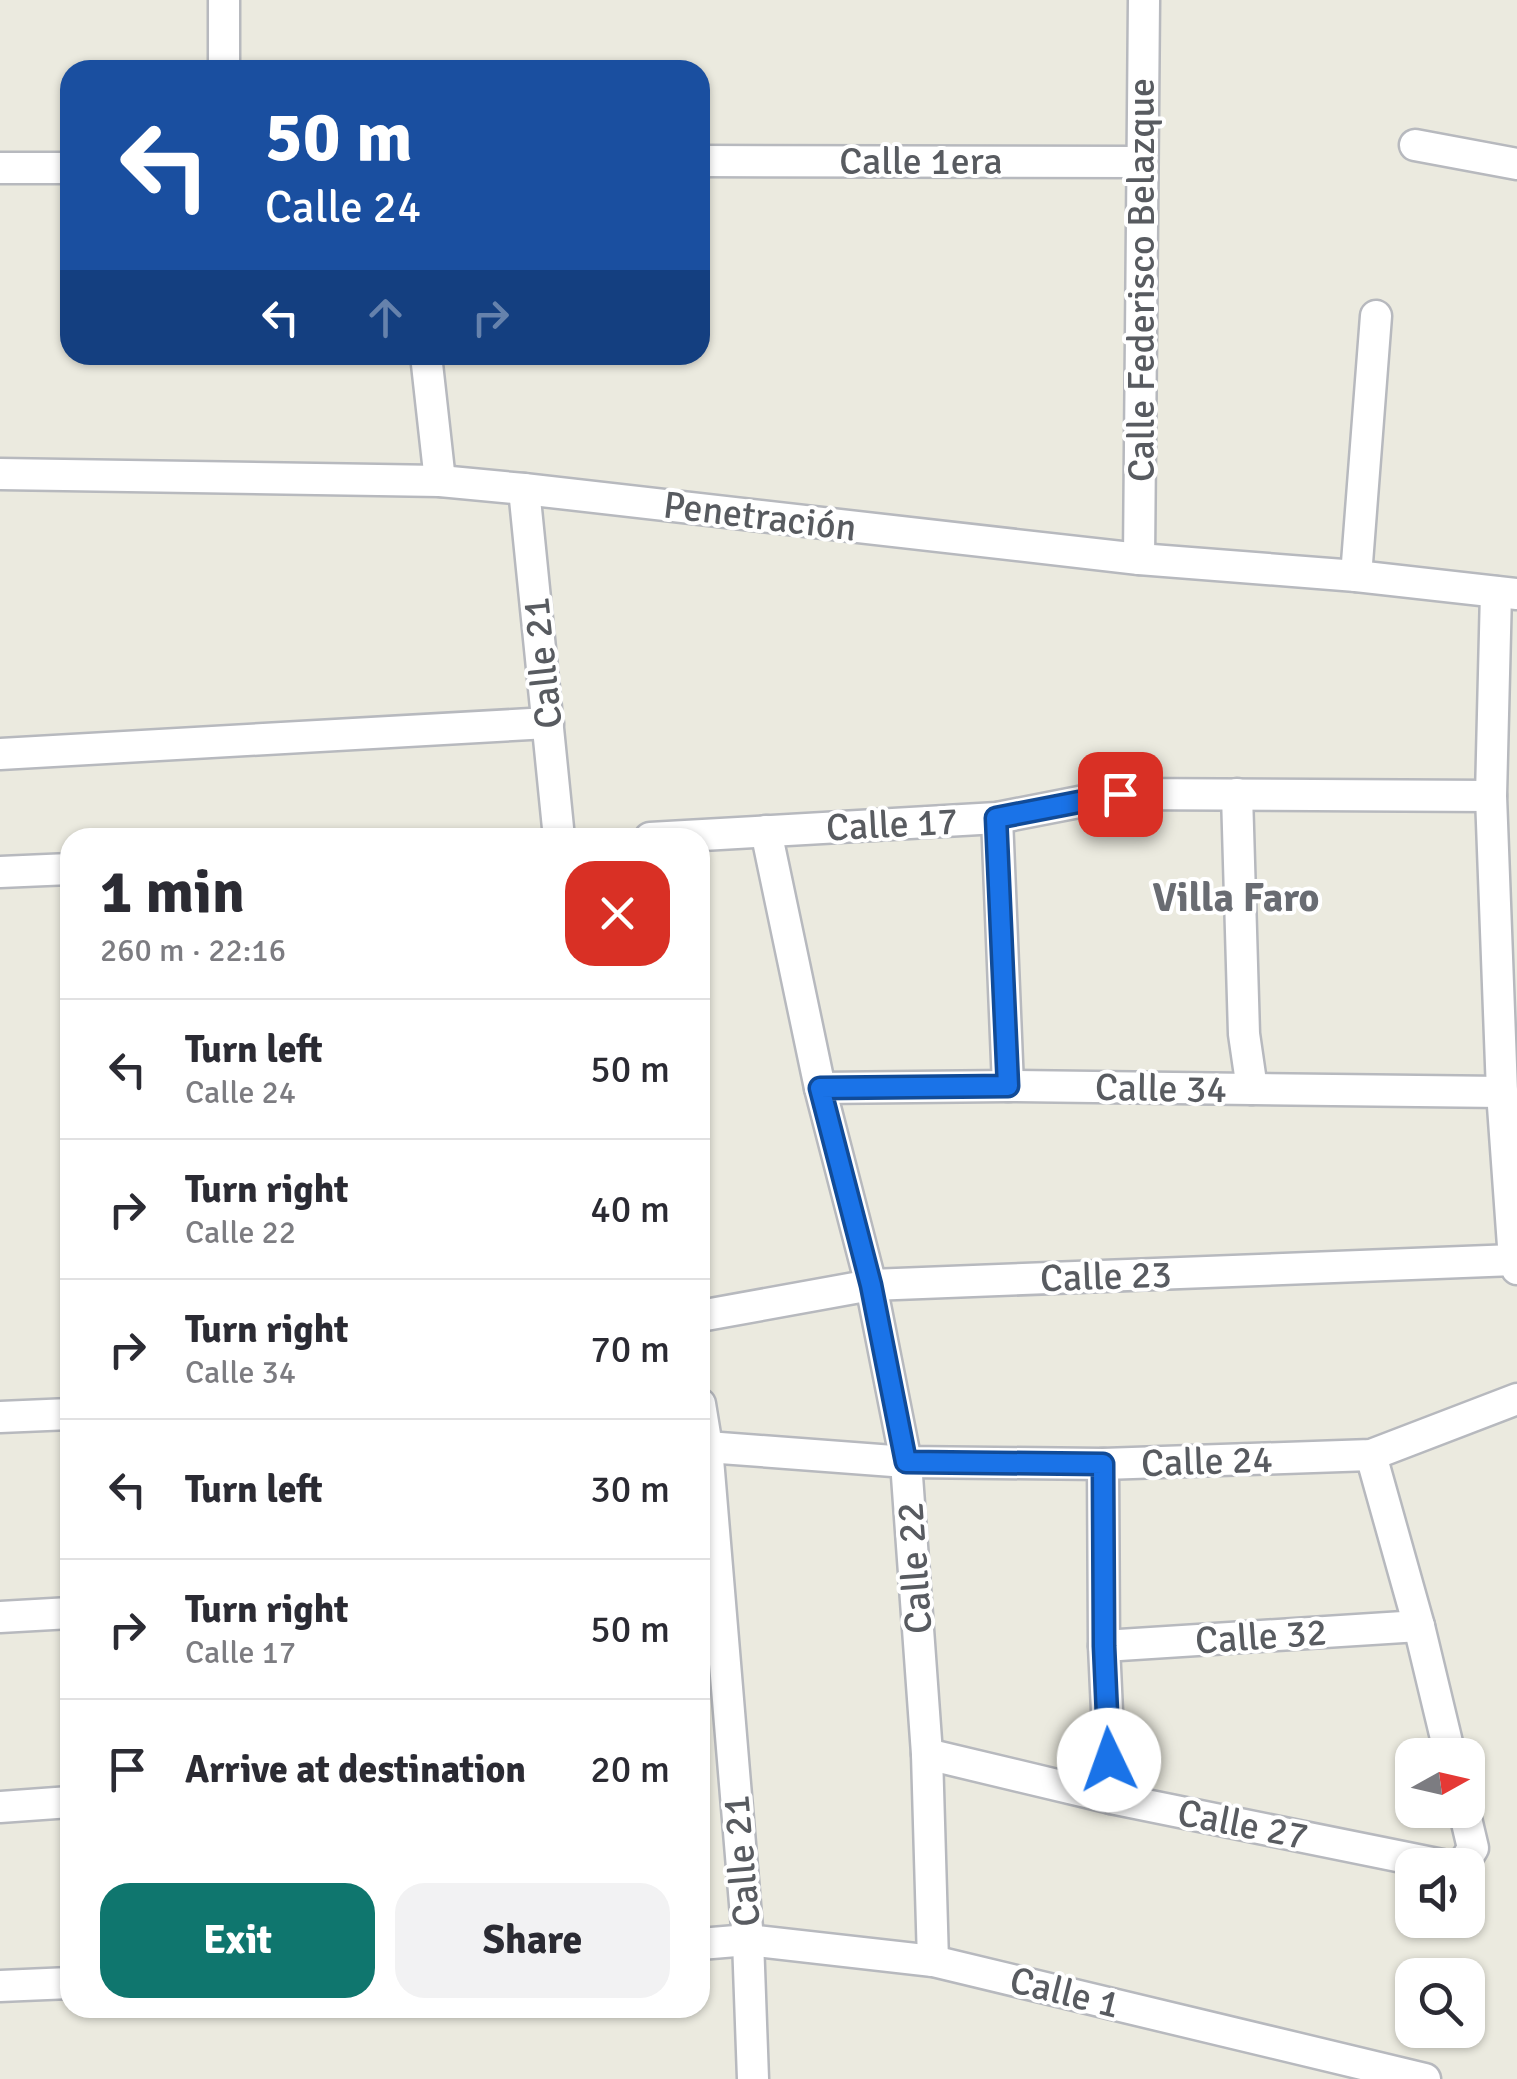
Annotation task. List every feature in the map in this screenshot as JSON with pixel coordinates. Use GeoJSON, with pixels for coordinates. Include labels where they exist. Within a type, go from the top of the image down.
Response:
{"type":"FeatureCollection","features":[{"type":"Feature","properties":{"kind":"street"},"geometry":{"type":"LineString","coordinates":[[224,0],[224,60]]}},
{"type":"Feature","properties":{"kind":"street","name":"Calle Federisco Belazque"},"geometry":{"type":"LineString","coordinates":[[1140,559],[1144,0]]}},
{"type":"Feature","properties":{"kind":"street"},"geometry":{"type":"LineString","coordinates":[[1415,146],[1517,164]]}},
{"type":"Feature","properties":{"kind":"street","name":"Calle 1era"},"geometry":{"type":"LineString","coordinates":[[710,161],[1142,162]]}},
{"type":"Feature","properties":{"kind":"street"},"geometry":{"type":"LineString","coordinates":[[0,168],[60,168]]}},
{"type":"Feature","properties":{"kind":"street"},"geometry":{"type":"LineString","coordinates":[[1356,576],[1376,316]]}},
{"type":"Feature","properties":{"kind":"street"},"geometry":{"type":"LineString","coordinates":[[427,365],[440,481]]}},
{"type":"Feature","properties":{"kind":"street","name":"Penetración"},"geometry":{"type":"LineString","coordinates":[[0,474],[440,481],[1140,559],[1356,576],[1506,593]]}},
{"type":"Feature","properties":{"kind":"street","name":"Calle 21"},"geometry":{"type":"LineString","coordinates":[[524,489],[559,828]]}},
{"type":"Feature","properties":{"kind":"street"},"geometry":{"type":"LineString","coordinates":[[1506,593],[1491,796],[1508,1005],[1502,1092],[1516,1265]]}},
{"type":"Feature","properties":{"kind":"street"},"geometry":{"type":"LineString","coordinates":[[0,754],[548,723]]}},
{"type":"Feature","properties":{"kind":"street","name":"Calle 17"},"geometry":{"type":"LineString","coordinates":[[710,834],[996,818],[1120,794],[1491,796]]}},
{"type":"Feature","properties":{"kind":"street"},"geometry":{"type":"LineString","coordinates":[[1237,794],[1244,1034],[1252,1088]]}},
{"type":"Feature","properties":{"kind":"street"},"geometry":{"type":"LineString","coordinates":[[996,818],[1008,1086]]}},
{"type":"Feature","properties":{"kind":"street","name":"Calle 22"},"geometry":{"type":"LineString","coordinates":[[766,831],[820,1088],[871,1285],[906,1462],[927,1754],[934,1961]]}},
{"type":"Feature","properties":{"kind":"street"},"geometry":{"type":"LineString","coordinates":[[0,872],[60,869]]}},
{"type":"Feature","properties":{"kind":"street","name":"Calle 34"},"geometry":{"type":"LineString","coordinates":[[820,1088],[1008,1086],[1502,1092]]}},
{"type":"Feature","properties":{"kind":"street","name":"Calle 23"},"geometry":{"type":"LineString","coordinates":[[710,1314],[871,1285],[1516,1265]]}},
{"type":"Feature","properties":{"kind":"street","name":"Calle 24"},"geometry":{"type":"LineString","coordinates":[[710,1447],[906,1462],[1103,1464],[1371,1454],[1517,1399]]}},
{"type":"Feature","properties":{"kind":"street"},"geometry":{"type":"LineString","coordinates":[[0,1417],[60,1414]]}},
{"type":"Feature","properties":{"kind":"street"},"geometry":{"type":"LineString","coordinates":[[1371,1454],[1446,1738]]}},
{"type":"Feature","properties":{"kind":"street"},"geometry":{"type":"LineString","coordinates":[[1103,1464],[1104,1646],[1111,1798]]}},
{"type":"Feature","properties":{"kind":"street","name":"Calle 21"},"geometry":{"type":"LineString","coordinates":[[710,1472],[748,1940],[754,2079]]}},
{"type":"Feature","properties":{"kind":"street"},"geometry":{"type":"LineString","coordinates":[[0,1617],[60,1614]]}},
{"type":"Feature","properties":{"kind":"street","name":"Calle 32"},"geometry":{"type":"LineString","coordinates":[[1104,1646],[1419,1626]]}},
{"type":"Feature","properties":{"kind":"street","name":"Calle 27"},"geometry":{"type":"LineString","coordinates":[[927,1754],[1111,1798],[1395,1855]]}},
{"type":"Feature","properties":{"kind":"street"},"geometry":{"type":"LineString","coordinates":[[0,1807],[60,1803]]}},
{"type":"Feature","properties":{"kind":"street","name":"Calle 1"},"geometry":{"type":"LineString","coordinates":[[710,1943],[748,1940],[934,1961],[1425,2079]]}},
{"type":"Feature","properties":{"kind":"street"},"geometry":{"type":"LineString","coordinates":[[0,1986],[60,1983]]}},
{"type":"Feature","properties":{"kind":"district","name":"Villa Faro"},"geometry":{"type":"Point","coordinates":[1236,897]}},
{"type":"Feature","properties":{"kind":"route"},"geometry":{"type":"LineString","coordinates":[[1109,1760],[1103,1464],[906,1462],[871,1285],[820,1088],[1008,1086],[996,818],[1120,794]]}}]}
